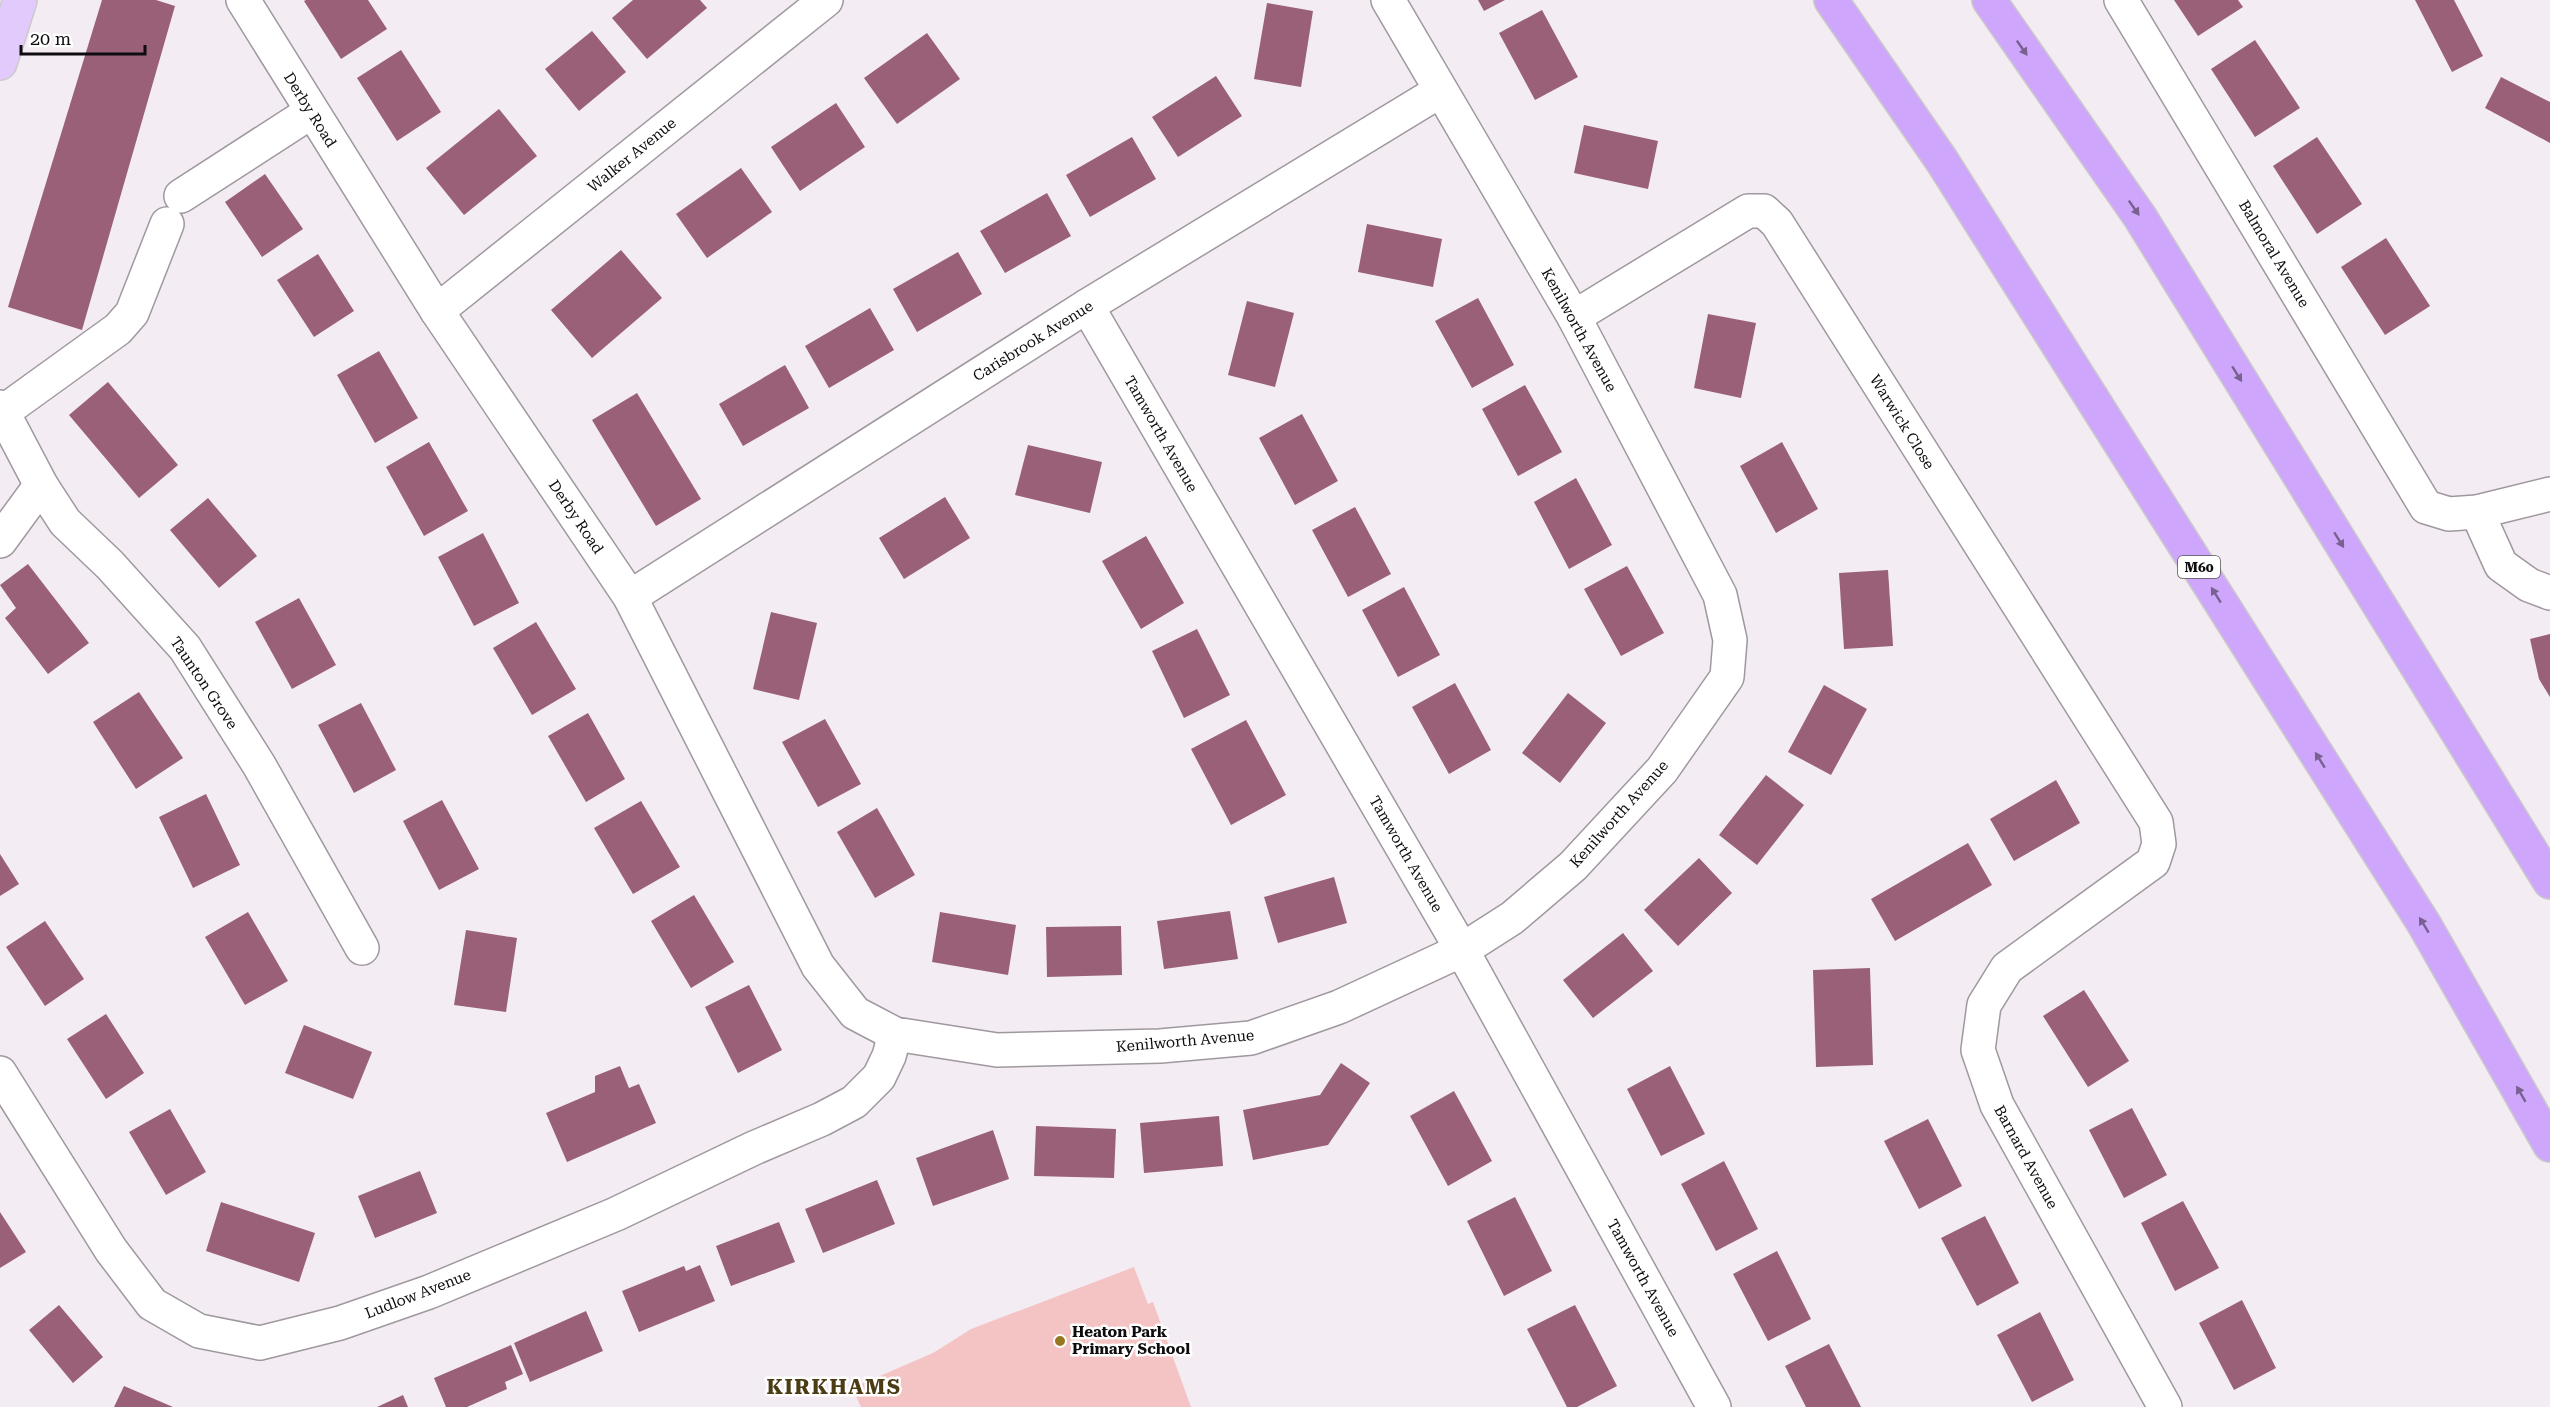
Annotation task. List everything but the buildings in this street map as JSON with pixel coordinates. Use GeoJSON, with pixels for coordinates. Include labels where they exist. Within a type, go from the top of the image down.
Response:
{"type":"FeatureCollection","features":[{"type":"Feature","properties":{"kind":"highway","name":"M60"},"geometry":{"type":"LineString","coordinates":[[1831,0],[1942,161],[2405,894],[2550,1145]]}},
{"type":"Feature","properties":{"kind":"highway"},"geometry":{"type":"LineString","coordinates":[[1989,0],[2140,217],[2550,882]]}},
{"type":"Feature","properties":{"kind":"main road"},"geometry":{"type":"LineString","coordinates":[[0,63],[20,0]]}},
{"type":"Feature","properties":{"kind":"street","name":"Derby Road"},"geometry":{"type":"LineString","coordinates":[[243,0],[437,311],[630,597],[818,966],[855,1013],[895,1034]]}},
{"type":"Feature","properties":{"kind":"street","name":"Walker Avenue"},"geometry":{"type":"LineString","coordinates":[[437,311],[826,0]]}},
{"type":"Feature","properties":{"kind":"street","name":"Kenilworth Avenue"},"geometry":{"type":"LineString","coordinates":[[895,1034],[997,1050],[1160,1046],[1251,1038],[1339,1007],[1462,950],[1512,918],[1573,866],[1662,770],[1727,677],[1730,640],[1720,595],[1574,317],[1388,0]]}},
{"type":"Feature","properties":{"kind":"street","name":"Balmoral Avenue"},"geometry":{"type":"LineString","coordinates":[[2121,0],[2426,507],[2449,514],[2477,512]]}},
{"type":"Feature","properties":{"kind":"street","name":"Carisbrook Avenue"},"geometry":{"type":"LineString","coordinates":[[630,597],[1087,306],[1440,91]]}},
{"type":"Feature","properties":{"kind":"street"},"geometry":{"type":"LineString","coordinates":[[2,410],[118,329],[132,313],[174,210],[311,112]]}},
{"type":"Feature","properties":{"kind":"street","name":"Warwick Close"},"geometry":{"type":"LineString","coordinates":[[1574,317],[1748,211],[1764,211],[1777,223],[2156,822]]}},
{"type":"Feature","properties":{"kind":"street","name":"Tamworth Avenue"},"geometry":{"type":"LineString","coordinates":[[1087,306],[1462,950],[1714,1407]]}},
{"type":"Feature","properties":{"kind":"street","name":"Taunton Grove"},"geometry":{"type":"LineString","coordinates":[[2,410],[41,485],[65,522],[110,566],[184,648],[259,765],[362,948]]}},
{"type":"Feature","properties":{"kind":"street"},"geometry":{"type":"LineString","coordinates":[[0,541],[41,485]]}},
{"type":"Feature","properties":{"kind":"street"},"geometry":{"type":"LineString","coordinates":[[2550,494],[2477,512],[2501,565],[2529,585],[2550,592]]}},
{"type":"Feature","properties":{"kind":"street","name":"Barnard Avenue"},"geometry":{"type":"LineString","coordinates":[[2156,822],[2159,844],[2153,862],[2007,968],[1984,1005],[1977,1050],[1997,1106],[2165,1407]]}},
{"type":"Feature","properties":{"kind":"street","name":"Ludlow Avenue"},"geometry":{"type":"LineString","coordinates":[[0,1073],[111,1250],[152,1304],[199,1331],[260,1343],[340,1323],[429,1293],[616,1214],[754,1148],[822,1119],[854,1102],[879,1077],[889,1056],[895,1034]]}},
{"type":"Feature","properties":{"kind":"shaded area","name":"Heaton Park Primary School"},"geometry":{"type":"Polygon","coordinates":[[[1134,1267],[1148,1304],[1153,1302],[1191,1407],[861,1407],[852,1388],[933,1353],[971,1329],[1134,1267]]]}},
{"type":"Feature","properties":{"kind":"place","name":"Heaton Park Primary School"},"geometry":{"type":"Point","coordinates":[1060,1341]}},
{"type":"Feature","properties":{"kind":"district","name":"KIRKHAMS"},"geometry":{"type":"Point","coordinates":[834,1387]}}]}
